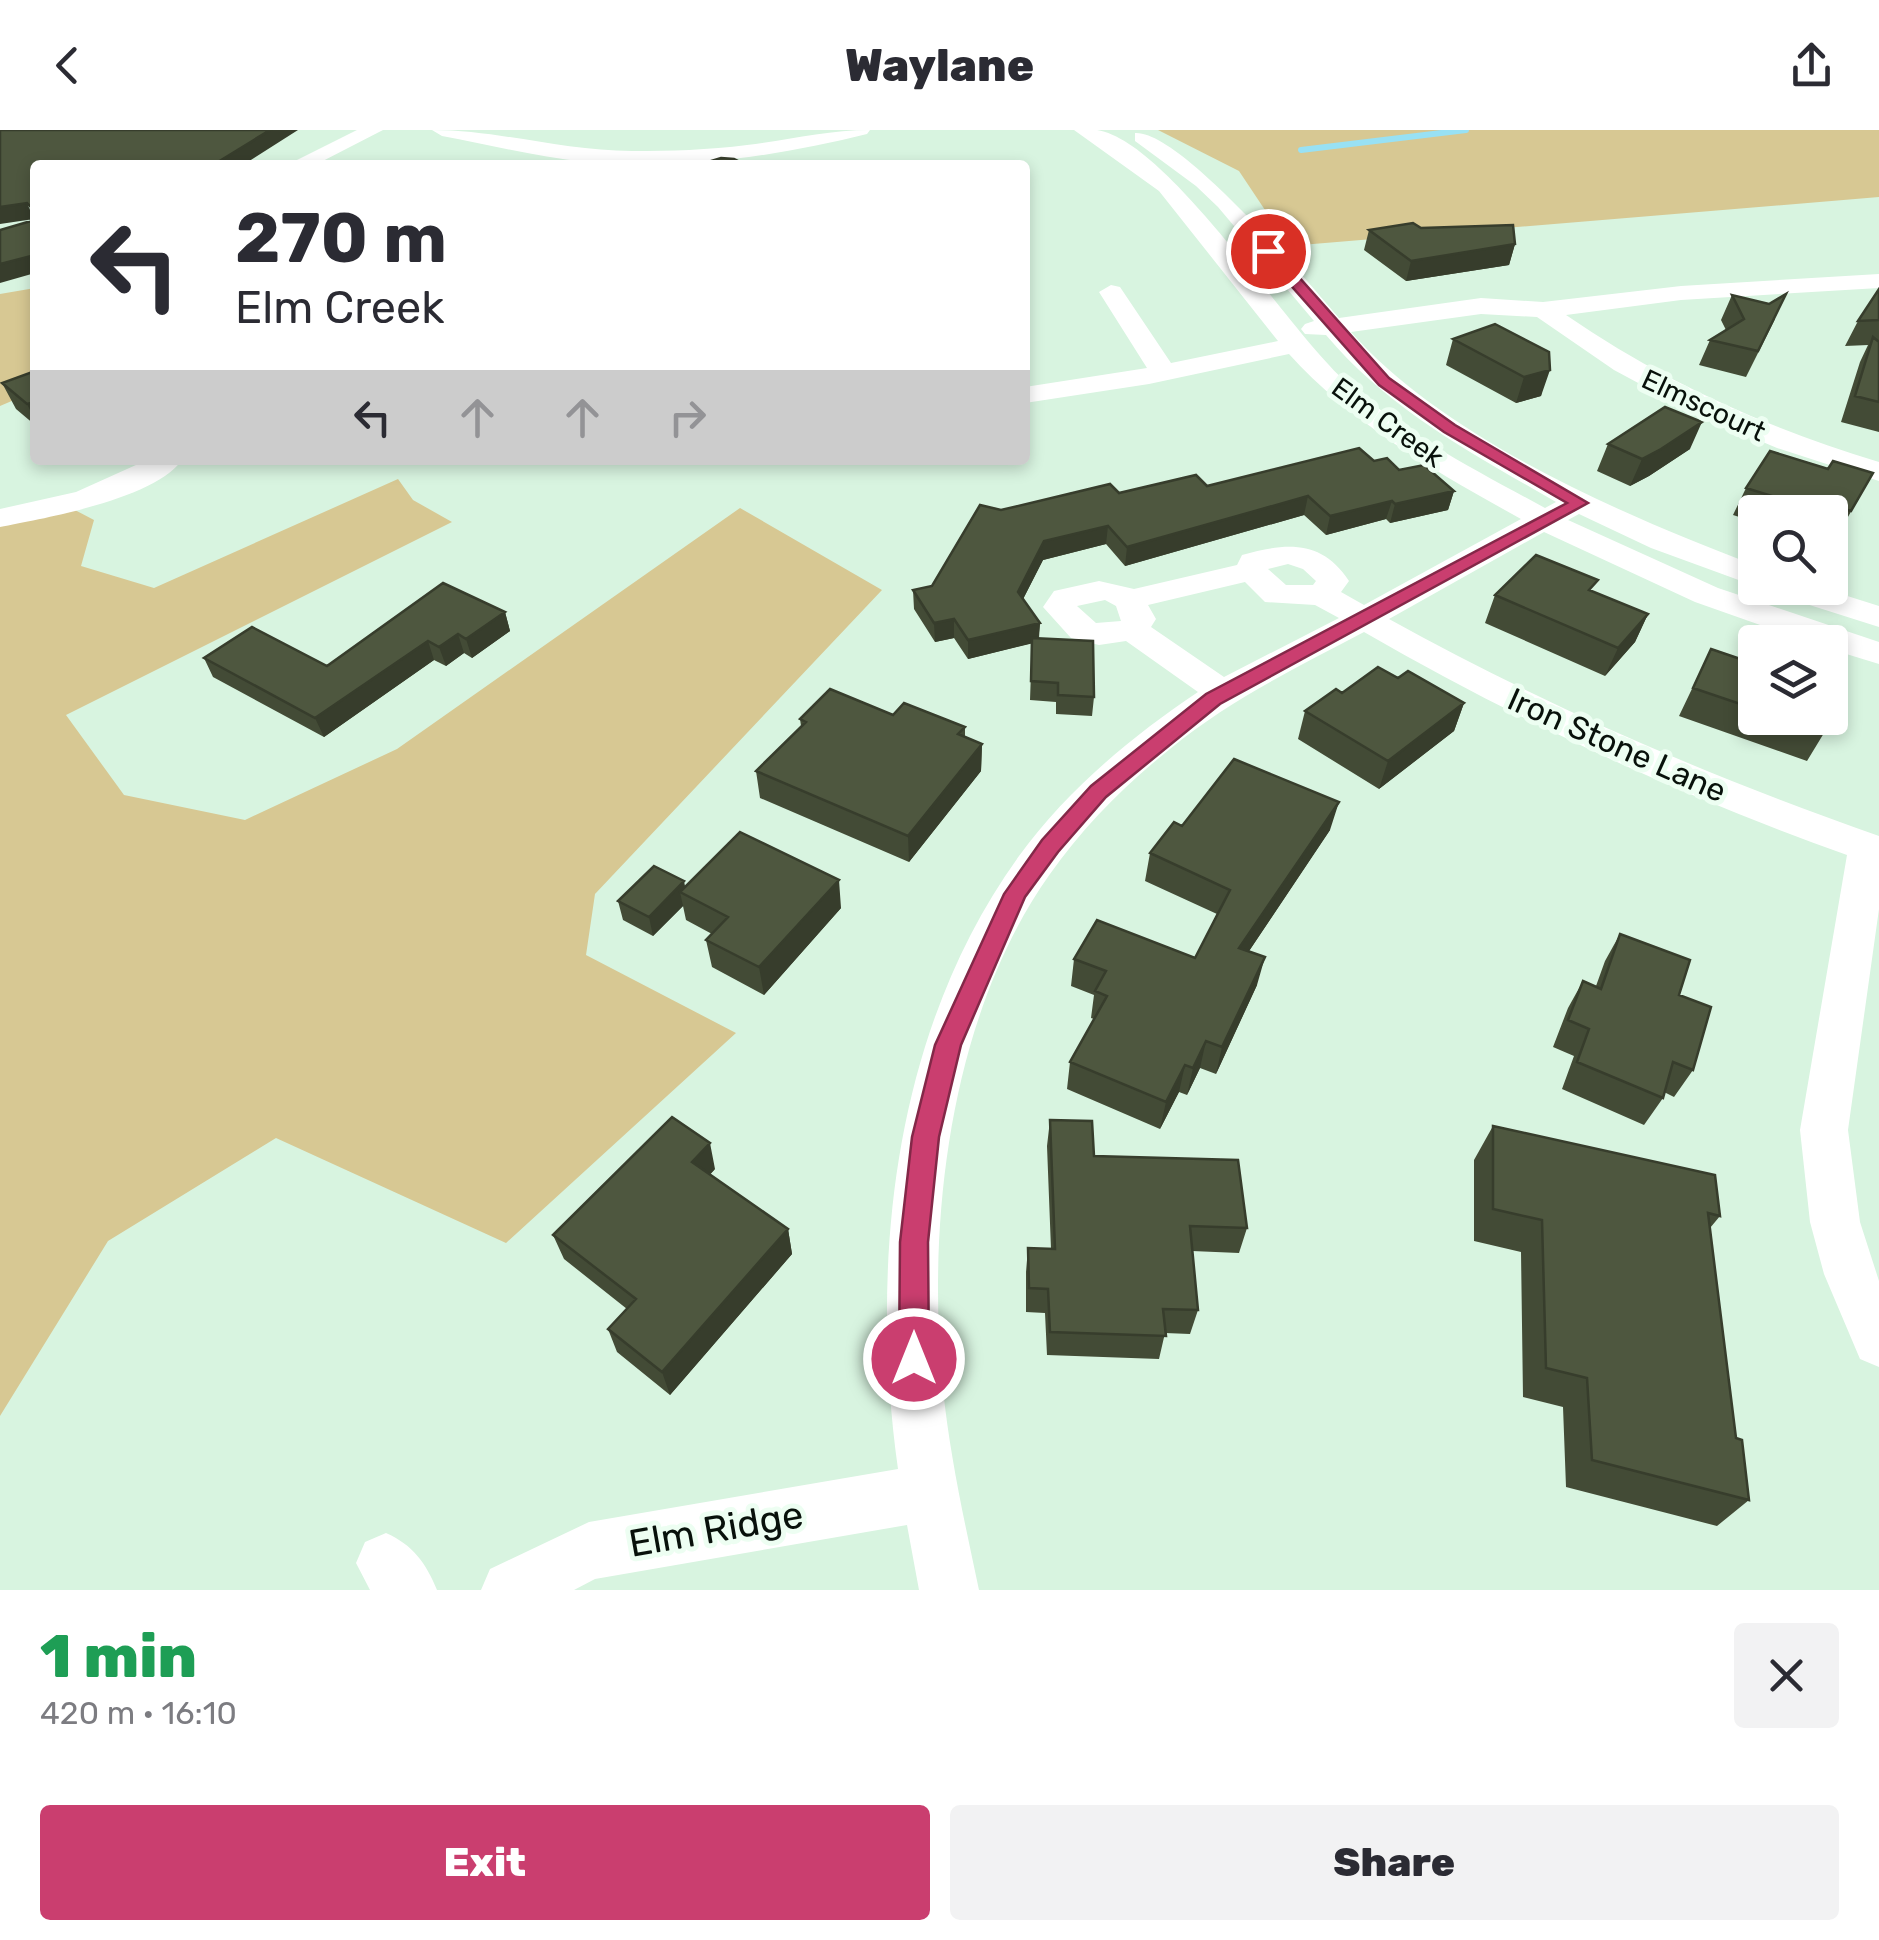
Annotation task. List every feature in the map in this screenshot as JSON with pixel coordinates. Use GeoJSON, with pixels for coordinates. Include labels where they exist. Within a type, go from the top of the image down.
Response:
{"type":"FeatureCollection","features":[{"type":"Feature","properties":{"kind":"street"},"geometry":{"type":"LineString","coordinates":[[309,160],[373,130]]}},
{"type":"Feature","properties":{"kind":"street"},"geometry":{"type":"LineString","coordinates":[[442,130],[544,158],[583,160],[732,152],[808,142],[860,130]]}},
{"type":"Feature","properties":{"kind":"street"},"geometry":{"type":"LineString","coordinates":[[544,158],[583,130]]}},
{"type":"Feature","properties":{"kind":"street"},"geometry":{"type":"LineString","coordinates":[[583,160],[626,134],[722,142],[812,130]]}},
{"type":"Feature","properties":{"kind":"street","name":"Elm Creek"},"geometry":{"type":"LineString","coordinates":[[1084,130],[1138,164],[1175,195],[1293,344],[1338,390],[1394,430],[1561,511],[1662,541],[1738,570]]}},
{"type":"Feature","properties":{"kind":"street","name":"Elm Creek"},"geometry":{"type":"LineString","coordinates":[[1130,130],[1160,148],[1226,202],[1384,381],[1624,560],[1731,604],[1879,653]]}},
{"type":"Feature","properties":{"kind":"street"},"geometry":{"type":"LineString","coordinates":[[1293,344],[1350,347],[1498,324],[1543,310],[1682,292],[1879,282]]}},
{"type":"Feature","properties":{"kind":"street"},"geometry":{"type":"LineString","coordinates":[[1111,292],[1164,373]]}},
{"type":"Feature","properties":{"kind":"street"},"geometry":{"type":"LineString","coordinates":[[1030,394],[1164,373],[1293,344],[1332,326],[1480,306],[1543,310]]}},
{"type":"Feature","properties":{"kind":"street","name":"Elmscourt"},"geometry":{"type":"LineString","coordinates":[[1543,310],[1608,358],[1664,390],[1772,436],[1879,472]]}},
{"type":"Feature","properties":{"kind":"street"},"geometry":{"type":"LineString","coordinates":[[1426,313],[1447,332]]}},
{"type":"Feature","properties":{"kind":"street"},"geometry":{"type":"LineString","coordinates":[[0,518],[98,496],[159,465]]}},
{"type":"Feature","properties":{"kind":"street"},"geometry":{"type":"LineString","coordinates":[[949,1590],[930,1492],[914,1359],[914,1242],[926,1137],[948,1045],[1015,894],[1050,846],[1098,792],[1223,693],[1561,511]]}},
{"type":"Feature","properties":{"kind":"street","name":"Iron Stone Lane"},"geometry":{"type":"LineString","coordinates":[[1223,693],[1131,615],[1252,571],[1277,595],[1322,594],[1471,679],[1612,746],[1788,819],[1874,849]]}},
{"type":"Feature","properties":{"kind":"street"},"geometry":{"type":"LineString","coordinates":[[1842,605],[1879,617]]}},
{"type":"Feature","properties":{"kind":"street"},"geometry":{"type":"LineString","coordinates":[[1874,849],[1824,1130],[1835,1222],[1850,1274],[1879,1342]]}},
{"type":"Feature","properties":{"kind":"street","name":"Elm Ridge"},"geometry":{"type":"LineString","coordinates":[[511,1590],[588,1551],[930,1492]]}},
{"type":"Feature","properties":{"kind":"shaded area"},"geometry":{"type":"Polygon","coordinates":[[[1158,130],[1879,130],[1879,197],[1289,246],[1239,171],[1158,130]]]}},
{"type":"Feature","properties":{"kind":"shaded area"},"geometry":{"type":"Polygon","coordinates":[[[30,289],[30,393],[0,406],[0,294],[30,289]]]}},
{"type":"Feature","properties":{"kind":"shaded area"},"geometry":{"type":"Polygon","coordinates":[[[398,479],[413,500],[452,522],[66,715],[124,795],[245,820],[397,749],[740,508],[882,590],[595,894],[586,955],[736,1033],[506,1243],[276,1138],[108,1241],[0,1416],[0,525],[73,509],[94,520],[81,566],[154,588],[398,479]]]}},
{"type":"Feature","properties":{"kind":"building"},"geometry":{"type":"Polygon","coordinates":[[[0,130],[270,130],[221,160],[30,160],[30,206],[27,203],[0,207],[0,130]]]}},
{"type":"Feature","properties":{"kind":"building"},"geometry":{"type":"Polygon","coordinates":[[[30,221],[30,256],[0,264],[0,230],[30,221]]]}},
{"type":"Feature","properties":{"kind":"building"},"geometry":{"type":"Polygon","coordinates":[[[1413,223],[1421,228],[1513,225],[1515,244],[1411,261],[1369,230],[1413,223]]]}},
{"type":"Feature","properties":{"kind":"building"},"geometry":{"type":"Polygon","coordinates":[[[1879,289],[1879,320],[1858,321],[1879,289]]]}},
{"type":"Feature","properties":{"kind":"building"},"geometry":{"type":"Polygon","coordinates":[[[1786,294],[1758,351],[1710,340],[1744,319],[1732,295],[1769,304],[1786,294]]]}},
{"type":"Feature","properties":{"kind":"building"},"geometry":{"type":"Polygon","coordinates":[[[1495,324],[1549,352],[1550,370],[1524,377],[1453,339],[1495,324]]]}},
{"type":"Feature","properties":{"kind":"building"},"geometry":{"type":"Polygon","coordinates":[[[1873,337],[1879,342],[1879,402],[1855,396],[1873,337]]]}},
{"type":"Feature","properties":{"kind":"building"},"geometry":{"type":"Polygon","coordinates":[[[30,373],[30,403],[27,404],[2,383],[30,373]]]}},
{"type":"Feature","properties":{"kind":"building"},"geometry":{"type":"Polygon","coordinates":[[[1665,407],[1702,422],[1642,459],[1608,444],[1665,407]]]}},
{"type":"Feature","properties":{"kind":"building"},"geometry":{"type":"Polygon","coordinates":[[[1359,448],[1374,461],[1387,458],[1399,470],[1424,465],[1454,491],[1330,516],[1308,496],[1127,547],[1108,526],[1044,541],[1018,592],[1040,623],[968,640],[954,619],[934,623],[913,590],[932,586],[980,505],[1001,510],[1110,484],[1119,493],[1196,475],[1207,486],[1359,448]]]}},
{"type":"Feature","properties":{"kind":"building"},"geometry":{"type":"Polygon","coordinates":[[[1770,451],[1828,469],[1833,461],[1873,473],[1851,511],[1848,495],[1769,495],[1746,488],[1770,451]]]}},
{"type":"Feature","properties":{"kind":"building"},"geometry":{"type":"Polygon","coordinates":[[[1536,555],[1598,580],[1589,590],[1648,614],[1618,648],[1495,595],[1536,555]]]}},
{"type":"Feature","properties":{"kind":"building"},"geometry":{"type":"Polygon","coordinates":[[[443,583],[505,612],[466,639],[458,634],[439,647],[428,641],[315,718],[204,658],[252,627],[327,666],[443,583]]]}},
{"type":"Feature","properties":{"kind":"building"},"geometry":{"type":"Polygon","coordinates":[[[1032,638],[1093,641],[1094,697],[1058,695],[1058,683],[1031,681],[1032,638]]]}},
{"type":"Feature","properties":{"kind":"building"},"geometry":{"type":"Polygon","coordinates":[[[1711,649],[1738,658],[1738,703],[1693,688],[1711,649]]]}},
{"type":"Feature","properties":{"kind":"building"},"geometry":{"type":"Polygon","coordinates":[[[1378,667],[1398,678],[1408,671],[1464,703],[1388,761],[1305,711],[1336,689],[1342,693],[1378,667]]]}},
{"type":"Feature","properties":{"kind":"building"},"geometry":{"type":"Polygon","coordinates":[[[830,689],[893,715],[904,703],[965,727],[958,734],[982,744],[908,836],[756,771],[806,722],[800,719],[830,689]]]}},
{"type":"Feature","properties":{"kind":"building"},"geometry":{"type":"Polygon","coordinates":[[[1234,759],[1339,802],[1239,948],[1265,957],[1222,1047],[1206,1041],[1193,1068],[1185,1065],[1166,1102],[1070,1062],[1107,996],[1095,991],[1106,971],[1074,959],[1097,920],[1195,958],[1230,890],[1150,853],[1174,822],[1182,826],[1234,759]]]}},
{"type":"Feature","properties":{"kind":"building"},"geometry":{"type":"Polygon","coordinates":[[[740,832],[839,880],[759,967],[706,940],[728,917],[680,892],[740,832]]]}},
{"type":"Feature","properties":{"kind":"building"},"geometry":{"type":"Polygon","coordinates":[[[654,866],[684,881],[649,917],[618,901],[654,866]]]}},
{"type":"Feature","properties":{"kind":"building"},"geometry":{"type":"Polygon","coordinates":[[[1620,934],[1690,960],[1679,995],[1711,1007],[1693,1070],[1673,1062],[1663,1098],[1577,1062],[1589,1029],[1568,1020],[1583,981],[1601,989],[1620,934]]]}},
{"type":"Feature","properties":{"kind":"building"},"geometry":{"type":"Polygon","coordinates":[[[672,1117],[710,1143],[692,1162],[788,1229],[662,1372],[608,1329],[636,1299],[553,1235],[672,1117]]]}},
{"type":"Feature","properties":{"kind":"building"},"geometry":{"type":"Polygon","coordinates":[[[1050,1120],[1092,1121],[1094,1156],[1238,1160],[1247,1228],[1190,1226],[1198,1310],[1163,1309],[1166,1336],[1050,1332],[1048,1289],[1029,1288],[1028,1248],[1055,1249],[1050,1120]]]}},
{"type":"Feature","properties":{"kind":"building"},"geometry":{"type":"Polygon","coordinates":[[[1493,1126],[1715,1175],[1720,1216],[1708,1213],[1736,1438],[1742,1440],[1749,1500],[1592,1460],[1587,1378],[1546,1368],[1542,1220],[1493,1209],[1493,1126]]]}},
{"type":"Feature","properties":{"kind":"waterway"},"geometry":{"type":"LineString","coordinates":[[1301,150],[1466,130]]}},
{"type":"Feature","properties":{"kind":"route"},"geometry":{"type":"LineString","coordinates":[[914,1359],[914,1242],[926,1137],[948,1045],[1015,894],[1050,846],[1098,792],[1213,699],[1579,503],[1512,467],[1384,381],[1268,251]]}}]}
